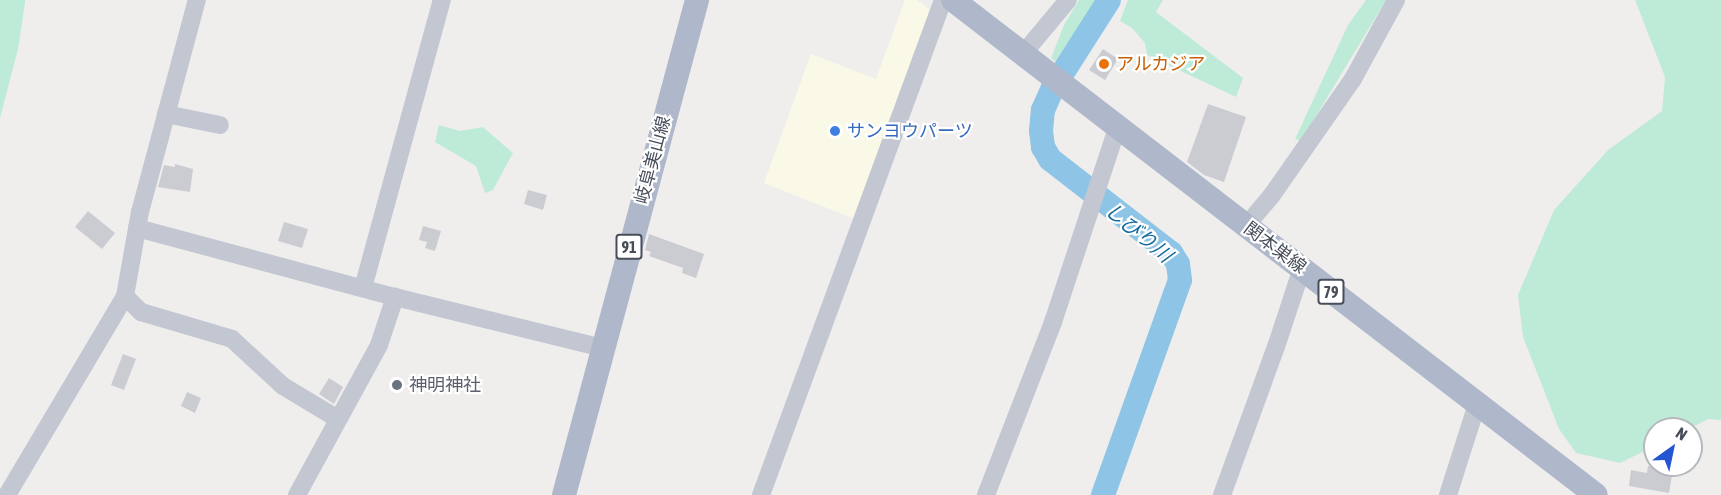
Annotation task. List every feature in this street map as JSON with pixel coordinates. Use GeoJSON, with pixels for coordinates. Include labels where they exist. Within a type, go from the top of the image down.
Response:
{"type":"FeatureCollection","features":[{"type":"Feature","properties":{"kind":"main road","name":"岐阜美山線"},"geometry":{"type":"LineString","coordinates":[[564,495],[697,0]]}},
{"type":"Feature","properties":{"kind":"main road","name":"関本巣線"},"geometry":{"type":"LineString","coordinates":[[953,0],[1596,495]]}},
{"type":"Feature","properties":{"kind":"street"},"geometry":{"type":"LineString","coordinates":[[7,495],[125,296],[137,228],[196,0]]}},
{"type":"Feature","properties":{"kind":"street"},"geometry":{"type":"LineString","coordinates":[[363,288],[442,0]]}},
{"type":"Feature","properties":{"kind":"street"},"geometry":{"type":"LineString","coordinates":[[762,495],[943,0]]}},
{"type":"Feature","properties":{"kind":"street"},"geometry":{"type":"LineString","coordinates":[[1023,54],[1068,0]]}},
{"type":"Feature","properties":{"kind":"street"},"geometry":{"type":"LineString","coordinates":[[1246,226],[1272,195],[1353,79],[1396,0]]}},
{"type":"Feature","properties":{"kind":"street"},"geometry":{"type":"LineString","coordinates":[[166,114],[220,125]]}},
{"type":"Feature","properties":{"kind":"street"},"geometry":{"type":"LineString","coordinates":[[986,495],[1053,322],[1118,126]]}},
{"type":"Feature","properties":{"kind":"street"},"geometry":{"type":"LineString","coordinates":[[137,228],[395,297],[603,348]]}},
{"type":"Feature","properties":{"kind":"street"},"geometry":{"type":"LineString","coordinates":[[1222,495],[1302,268]]}},
{"type":"Feature","properties":{"kind":"street"},"geometry":{"type":"LineString","coordinates":[[125,296],[141,312],[232,339],[283,386],[338,419]]}},
{"type":"Feature","properties":{"kind":"street"},"geometry":{"type":"LineString","coordinates":[[297,495],[379,345],[395,297]]}},
{"type":"Feature","properties":{"kind":"street"},"geometry":{"type":"LineString","coordinates":[[1448,495],[1477,404]]}},
{"type":"Feature","properties":{"kind":"shaded area","name":"サンヨウパーツ"},"geometry":{"type":"Polygon","coordinates":[[[905,0],[917,0],[932,11],[855,219],[764,183],[811,54],[876,79],[905,0]]]}},
{"type":"Feature","properties":{"kind":"green space"},"geometry":{"type":"Polygon","coordinates":[[[0,0],[25,0],[25,3],[18,49],[0,118],[0,0]]]}},
{"type":"Feature","properties":{"kind":"green space"},"geometry":{"type":"Polygon","coordinates":[[[1079,0],[1100,0],[1063,67],[1051,58],[1064,25],[1079,0]]]}},
{"type":"Feature","properties":{"kind":"green space"},"geometry":{"type":"Polygon","coordinates":[[[1128,0],[1163,0],[1156,12],[1243,78],[1236,97],[1147,55],[1145,43],[1132,28],[1120,21],[1128,0]]]}},
{"type":"Feature","properties":{"kind":"green space"},"geometry":{"type":"Polygon","coordinates":[[[1366,0],[1386,0],[1301,141],[1295,139],[1348,25],[1366,0]]]}},
{"type":"Feature","properties":{"kind":"green space"},"geometry":{"type":"Polygon","coordinates":[[[1635,0],[1721,0],[1721,420],[1708,419],[1703,422],[1703,417],[1643,417],[1643,452],[1620,463],[1576,453],[1559,429],[1523,337],[1518,295],[1554,210],[1608,150],[1662,111],[1665,77],[1635,0]]]}},
{"type":"Feature","properties":{"kind":"green space"},"geometry":{"type":"Polygon","coordinates":[[[439,125],[460,131],[483,127],[513,153],[493,190],[485,193],[476,166],[435,142],[439,125]]]}},
{"type":"Feature","properties":{"kind":"building","name":"アルカジア"},"geometry":{"type":"Polygon","coordinates":[[[1103,49],[1118,59],[1105,80],[1089,70],[1103,49]]]}},
{"type":"Feature","properties":{"kind":"building"},"geometry":{"type":"Polygon","coordinates":[[[1208,104],[1246,117],[1224,182],[1204,175],[1187,162],[1208,104]]]}},
{"type":"Feature","properties":{"kind":"building"},"geometry":{"type":"Polygon","coordinates":[[[175,164],[193,169],[190,192],[158,187],[164,165],[175,167],[175,164]]]}},
{"type":"Feature","properties":{"kind":"building"},"geometry":{"type":"Polygon","coordinates":[[[528,190],[547,195],[543,210],[524,204],[528,190]]]}},
{"type":"Feature","properties":{"kind":"building"},"geometry":{"type":"Polygon","coordinates":[[[88,211],[115,233],[102,249],[75,227],[88,211]]]}},
{"type":"Feature","properties":{"kind":"building"},"geometry":{"type":"Polygon","coordinates":[[[284,222],[308,229],[302,248],[278,241],[284,222]]]}},
{"type":"Feature","properties":{"kind":"building"},"geometry":{"type":"Polygon","coordinates":[[[423,226],[441,231],[435,251],[425,248],[427,242],[419,240],[423,226]]]}},
{"type":"Feature","properties":{"kind":"building"},"geometry":{"type":"Polygon","coordinates":[[[649,234],[704,254],[696,278],[682,273],[683,268],[649,256],[651,252],[645,250],[649,234]]]}},
{"type":"Feature","properties":{"kind":"building"},"geometry":{"type":"Polygon","coordinates":[[[123,354],[136,359],[124,390],[111,385],[123,354]]]}},
{"type":"Feature","properties":{"kind":"building"},"geometry":{"type":"Polygon","coordinates":[[[329,378],[343,387],[334,404],[319,394],[329,378]]]}},
{"type":"Feature","properties":{"kind":"building"},"geometry":{"type":"Polygon","coordinates":[[[187,392],[201,398],[195,413],[181,406],[187,392]]]}},
{"type":"Feature","properties":{"kind":"building"},"geometry":{"type":"Polygon","coordinates":[[[1631,470],[1643,472],[1643,477],[1672,477],[1669,493],[1629,486],[1631,470]]]}},
{"type":"Feature","properties":{"kind":"waterway","name":"しびり川"},"geometry":{"type":"LineString","coordinates":[[1103,495],[1180,280],[1178,264],[1171,253],[1050,159],[1043,147],[1041,131],[1043,110],[1053,88],[1109,0]]}},
{"type":"Feature","properties":{"kind":"place","name":"アルカジア"},"geometry":{"type":"Point","coordinates":[1104,64]}},
{"type":"Feature","properties":{"kind":"place","name":"サンヨウパーツ"},"geometry":{"type":"Point","coordinates":[835,131]}},
{"type":"Feature","properties":{"kind":"place","name":"神明神社"},"geometry":{"type":"Point","coordinates":[397,385]}}]}
